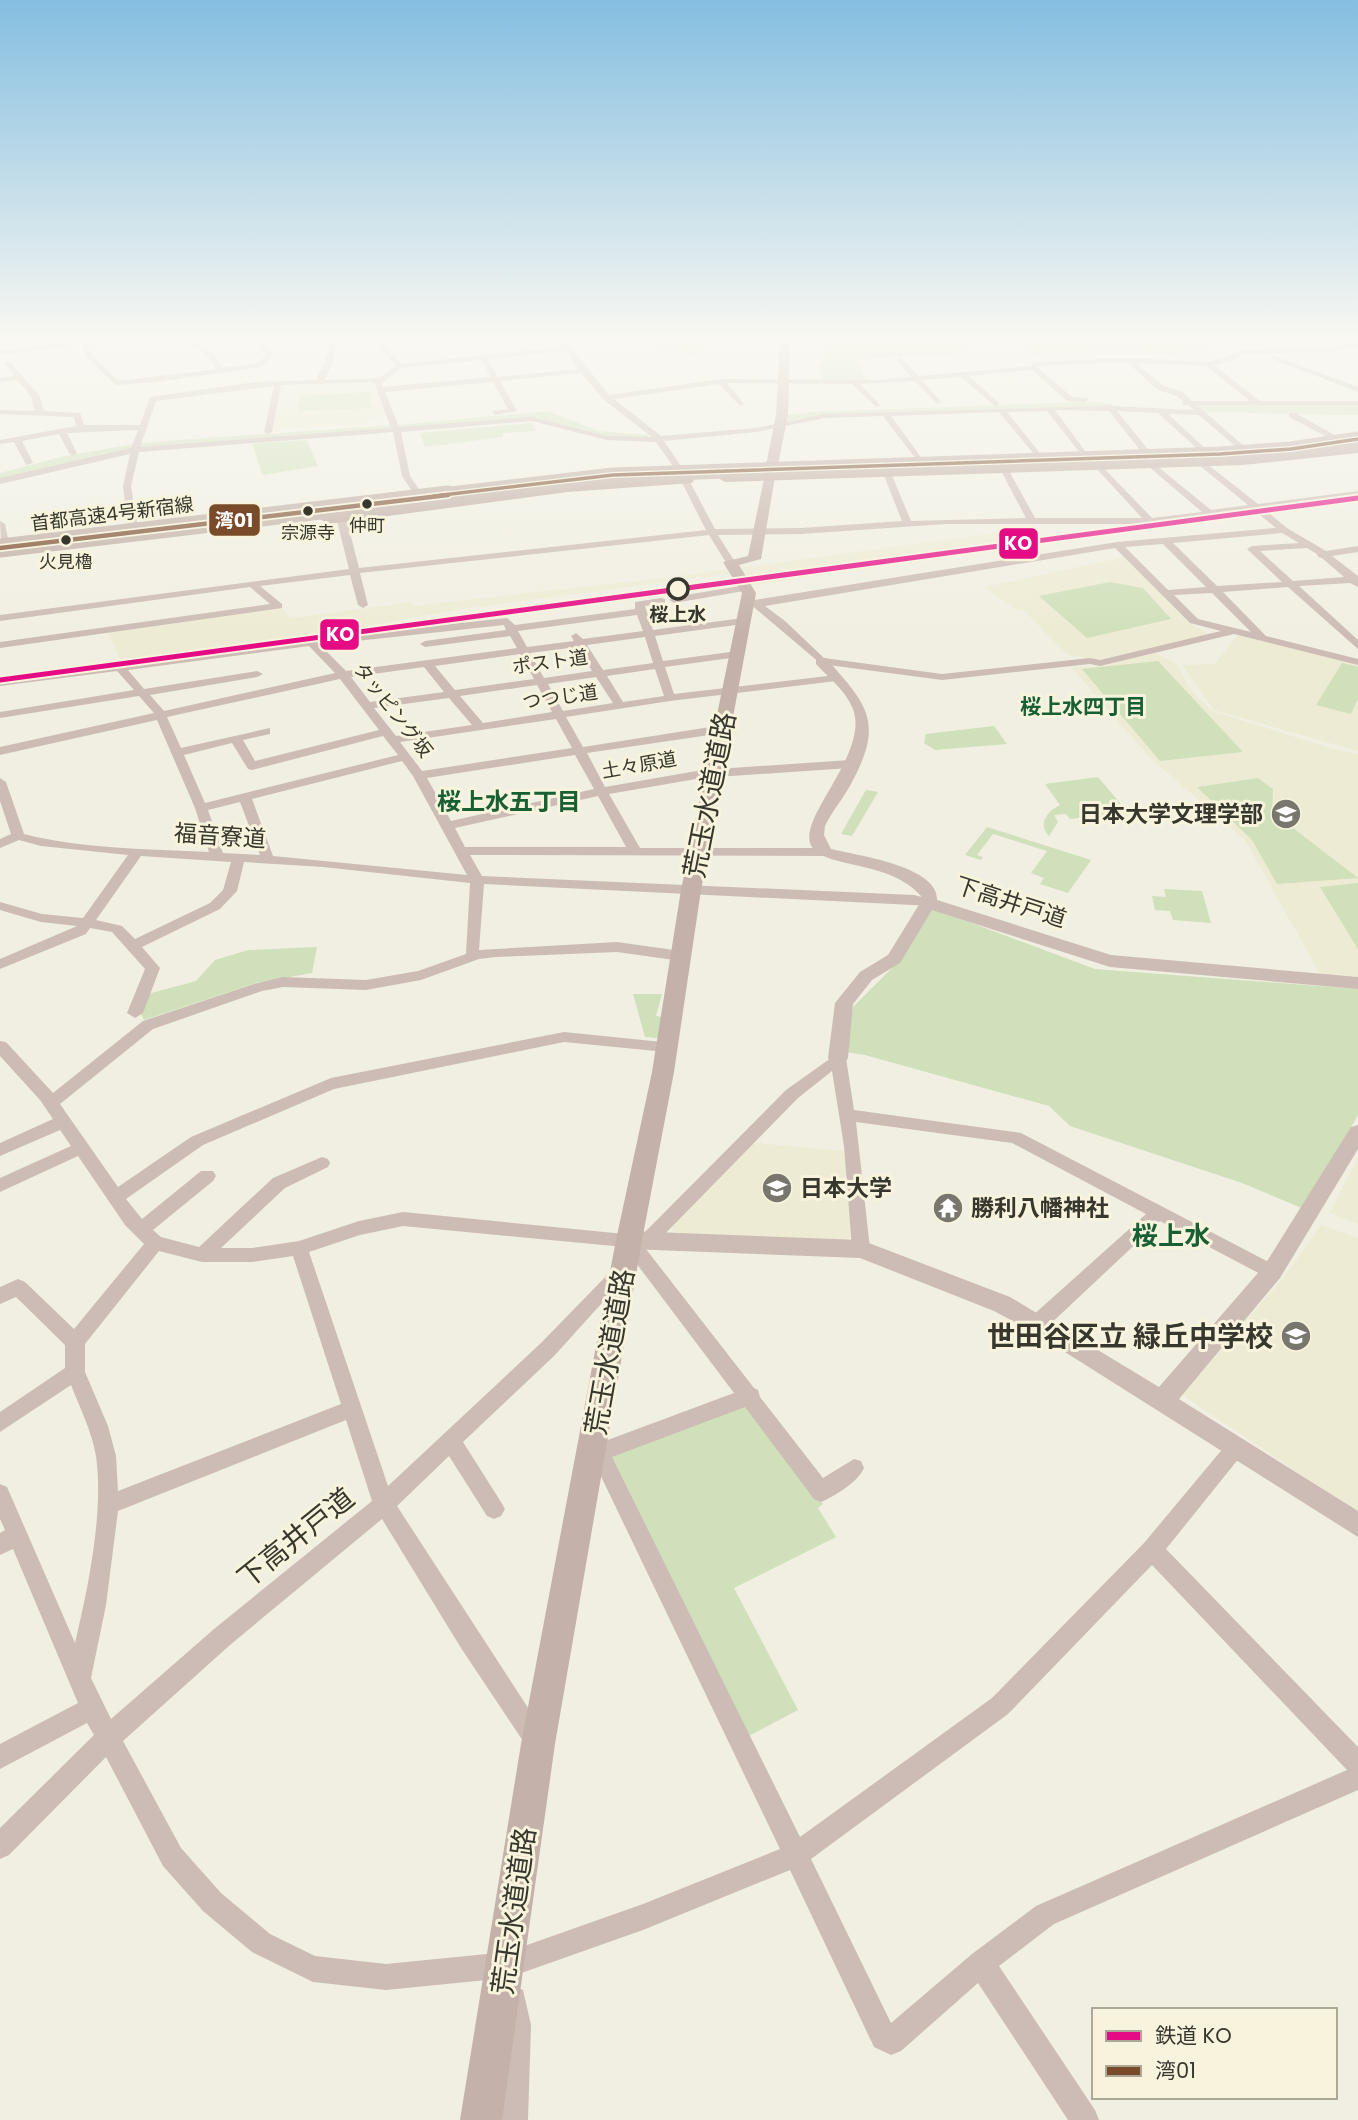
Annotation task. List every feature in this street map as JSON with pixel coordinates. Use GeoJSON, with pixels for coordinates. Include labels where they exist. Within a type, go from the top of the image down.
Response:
{"type":"FeatureCollection","features":[{"type":"Feature","properties":{"kind":"highway"},"geometry":{"type":"LineString","coordinates":[[1203,457],[1242,449],[1329,440]]}},
{"type":"Feature","properties":{"kind":"highway"},"geometry":{"type":"LineString","coordinates":[[1,548],[133,528],[419,495],[657,475],[771,471],[919,460],[1084,455],[1149,458],[1297,457],[1358,442]]}},
{"type":"Feature","properties":{"kind":"highway","name":"首都高速4号新宿線"},"geometry":{"type":"LineString","coordinates":[[1,548],[615,480],[1226,458],[1297,453],[1358,442]]}},
{"type":"Feature","properties":{"kind":"highway"},"geometry":{"type":"LineString","coordinates":[[771,471],[887,473],[1099,466],[1149,458]]}},
{"type":"Feature","properties":{"kind":"highway"},"geometry":{"type":"LineString","coordinates":[[1,548],[341,517],[657,475]]}},
{"type":"Feature","properties":{"kind":"main road"},"geometry":{"type":"LineString","coordinates":[[749,603],[732,566],[754,559],[777,440]]}},
{"type":"Feature","properties":{"kind":"main road","name":"荒玉水道道路"},"geometry":{"type":"LineString","coordinates":[[481,2120],[507,1965],[538,1744],[597,1447],[624,1269],[639,1240],[691,890],[701,852],[749,603]]}},
{"type":"Feature","properties":{"kind":"street"},"geometry":{"type":"LineString","coordinates":[[17,440],[29,463]]}},
{"type":"Feature","properties":{"kind":"street"},"geometry":{"type":"LineString","coordinates":[[66,440],[73,453]]}},
{"type":"Feature","properties":{"kind":"street"},"geometry":{"type":"LineString","coordinates":[[133,528],[127,486],[139,440]]}},
{"type":"Feature","properties":{"kind":"street"},"geometry":{"type":"LineString","coordinates":[[58,456],[198,440]]}},
{"type":"Feature","properties":{"kind":"street"},"geometry":{"type":"LineString","coordinates":[[0,481],[136,447],[233,440]]}},
{"type":"Feature","properties":{"kind":"street"},"geometry":{"type":"LineString","coordinates":[[398,440],[406,476],[419,495]]}},
{"type":"Feature","properties":{"kind":"street"},"geometry":{"type":"LineString","coordinates":[[660,440],[681,474],[709,531],[732,566]]}},
{"type":"Feature","properties":{"kind":"street"},"geometry":{"type":"LineString","coordinates":[[904,440],[919,460]]}},
{"type":"Feature","properties":{"kind":"street"},"geometry":{"type":"LineString","coordinates":[[1025,440],[1039,457]]}},
{"type":"Feature","properties":{"kind":"street"},"geometry":{"type":"LineString","coordinates":[[1073,440],[1084,455]]}},
{"type":"Feature","properties":{"kind":"street"},"geometry":{"type":"LineString","coordinates":[[1135,440],[1149,458],[1210,514]]}},
{"type":"Feature","properties":{"kind":"street"},"geometry":{"type":"LineString","coordinates":[[1187,440],[1260,510],[1356,581]]}},
{"type":"Feature","properties":{"kind":"street"},"geometry":{"type":"LineString","coordinates":[[1231,440],[1242,449]]}},
{"type":"Feature","properties":{"kind":"street"},"geometry":{"type":"LineString","coordinates":[[0,471],[40,460]]}},
{"type":"Feature","properties":{"kind":"street"},"geometry":{"type":"LineString","coordinates":[[1099,466],[1150,521]]}},
{"type":"Feature","properties":{"kind":"street"},"geometry":{"type":"LineString","coordinates":[[1004,469],[1032,521]]}},
{"type":"Feature","properties":{"kind":"street"},"geometry":{"type":"LineString","coordinates":[[887,473],[907,523]]}},
{"type":"Feature","properties":{"kind":"street"},"geometry":{"type":"LineString","coordinates":[[0,618],[355,571],[709,531],[760,532],[907,523],[1150,521],[1260,510],[1358,494]]}},
{"type":"Feature","properties":{"kind":"street"},"geometry":{"type":"LineString","coordinates":[[341,517],[363,605]]}},
{"type":"Feature","properties":{"kind":"street"},"geometry":{"type":"LineString","coordinates":[[0,524],[1,548]]}},
{"type":"Feature","properties":{"kind":"street"},"geometry":{"type":"LineString","coordinates":[[0,751],[343,675],[648,633],[749,603],[1117,545],[1284,530]]}},
{"type":"Feature","properties":{"kind":"street"},"geometry":{"type":"LineString","coordinates":[[1165,540],[1261,636]]}},
{"type":"Feature","properties":{"kind":"street"},"geometry":{"type":"LineString","coordinates":[[1117,545],[1194,621],[1358,662]]}},
{"type":"Feature","properties":{"kind":"street"},"geometry":{"type":"LineString","coordinates":[[1308,545],[1252,549],[1358,646]]}},
{"type":"Feature","properties":{"kind":"street"},"geometry":{"type":"LineString","coordinates":[[1322,554],[1358,549]]}},
{"type":"Feature","properties":{"kind":"street"},"geometry":{"type":"LineString","coordinates":[[1165,593],[1356,581]]}},
{"type":"Feature","properties":{"kind":"street"},"geometry":{"type":"LineString","coordinates":[[0,645],[278,606],[252,584]]}},
{"type":"Feature","properties":{"kind":"street"},"geometry":{"type":"LineString","coordinates":[[674,600],[749,603],[821,661],[859,704],[862,733],[845,782],[826,807],[815,832],[817,844],[825,852]]}},
{"type":"Feature","properties":{"kind":"street"},"geometry":{"type":"LineString","coordinates":[[425,644],[510,628],[568,621],[661,601]]}},
{"type":"Feature","properties":{"kind":"street"},"geometry":{"type":"LineString","coordinates":[[640,607],[670,698]]}},
{"type":"Feature","properties":{"kind":"street"},"geometry":{"type":"LineString","coordinates":[[568,621],[620,706]]}},
{"type":"Feature","properties":{"kind":"street"},"geometry":{"type":"LineString","coordinates":[[0,683],[414,632],[510,628]]}},
{"type":"Feature","properties":{"kind":"street"},"geometry":{"type":"LineString","coordinates":[[510,628],[635,851]]}},
{"type":"Feature","properties":{"kind":"street"},"geometry":{"type":"LineString","coordinates":[[821,661],[942,677],[1090,661],[1100,663],[1235,631]]}},
{"type":"Feature","properties":{"kind":"street"},"geometry":{"type":"LineString","coordinates":[[414,632],[441,662]]}},
{"type":"Feature","properties":{"kind":"street","name":"タッピング坂"},"geometry":{"type":"LineString","coordinates":[[312,643],[343,675],[419,775],[477,880]]}},
{"type":"Feature","properties":{"kind":"street"},"geometry":{"type":"LineString","coordinates":[[245,653],[268,692]]}},
{"type":"Feature","properties":{"kind":"street","name":"ポスト道"},"geometry":{"type":"LineString","coordinates":[[367,706],[738,654]]}},
{"type":"Feature","properties":{"kind":"street"},"geometry":{"type":"LineString","coordinates":[[427,664],[479,726]]}},
{"type":"Feature","properties":{"kind":"street"},"geometry":{"type":"LineString","coordinates":[[120,668],[159,716],[201,808],[218,855]]}},
{"type":"Feature","properties":{"kind":"street"},"geometry":{"type":"LineString","coordinates":[[0,715],[257,674]]}},
{"type":"Feature","properties":{"kind":"street","name":"つつじ道"},"geometry":{"type":"LineString","coordinates":[[236,738],[252,766],[389,736],[836,678]]}},
{"type":"Feature","properties":{"kind":"street"},"geometry":{"type":"LineString","coordinates":[[419,775],[723,729]]}},
{"type":"Feature","properties":{"kind":"street"},"geometry":{"type":"LineString","coordinates":[[177,753],[266,731]]}},
{"type":"Feature","properties":{"kind":"street"},"geometry":{"type":"LineString","coordinates":[[201,808],[405,757]]}},
{"type":"Feature","properties":{"kind":"street","name":"土々原道"},"geometry":{"type":"LineString","coordinates":[[447,826],[601,791],[715,774],[850,764]]}},
{"type":"Feature","properties":{"kind":"street"},"geometry":{"type":"LineString","coordinates":[[0,782],[19,836],[0,844]]}},
{"type":"Feature","properties":{"kind":"street"},"geometry":{"type":"LineString","coordinates":[[245,798],[268,860]]}},
{"type":"Feature","properties":{"kind":"street","name":"福音寮道"},"geometry":{"type":"LineString","coordinates":[[19,836],[41,842],[137,852],[218,855],[477,880],[914,899],[928,903]]}},
{"type":"Feature","properties":{"kind":"street"},"geometry":{"type":"LineString","coordinates":[[461,851],[825,852],[905,873],[925,889],[929,895],[928,903]]}},
{"type":"Feature","properties":{"kind":"street"},"geometry":{"type":"LineString","coordinates":[[0,964],[81,931],[137,852]]}},
{"type":"Feature","properties":{"kind":"street"},"geometry":{"type":"LineString","coordinates":[[133,946],[215,906],[230,891],[239,857]]}},
{"type":"Feature","properties":{"kind":"street"},"geometry":{"type":"LineString","coordinates":[[472,951],[477,880]]}},
{"type":"Feature","properties":{"kind":"street","name":"下高井戸道"},"geometry":{"type":"LineString","coordinates":[[838,1058],[844,1003],[866,976],[894,958],[928,903],[1110,961],[1358,983]]}},
{"type":"Feature","properties":{"kind":"street"},"geometry":{"type":"LineString","coordinates":[[0,906],[41,918],[85,925],[105,925],[117,929],[153,968],[135,1013]]}},
{"type":"Feature","properties":{"kind":"street"},"geometry":{"type":"LineString","coordinates":[[51,1102],[148,1025],[259,987],[283,982],[366,985],[421,975],[477,955],[496,952],[617,947],[681,956]]}},
{"type":"Feature","properties":{"kind":"street"},"geometry":{"type":"LineString","coordinates":[[116,1199],[197,1141],[331,1084],[564,1037],[666,1047]]}},
{"type":"Feature","properties":{"kind":"street"},"geometry":{"type":"LineString","coordinates":[[0,1046],[51,1102],[79,1149],[148,1237],[202,1255],[252,1255],[299,1248],[359,1228],[403,1219],[573,1237],[861,1249],[1002,1304],[1038,1323],[1237,1446],[1358,1525]]}},
{"type":"Feature","properties":{"kind":"street"},"geometry":{"type":"LineString","coordinates":[[639,1240],[792,1094],[838,1058],[847,1115],[861,1249]]}},
{"type":"Feature","properties":{"kind":"street"},"geometry":{"type":"LineString","coordinates":[[847,1115],[1015,1137],[1272,1272]]}},
{"type":"Feature","properties":{"kind":"street"},"geometry":{"type":"LineString","coordinates":[[0,1150],[62,1122]]}},
{"type":"Feature","properties":{"kind":"street"},"geometry":{"type":"LineString","coordinates":[[1163,1400],[1272,1272],[1358,1132]]}},
{"type":"Feature","properties":{"kind":"street"},"geometry":{"type":"LineString","coordinates":[[0,1185],[79,1149]]}},
{"type":"Feature","properties":{"kind":"street"},"geometry":{"type":"LineString","coordinates":[[202,1255],[279,1183],[322,1163]]}},
{"type":"Feature","properties":{"kind":"street"},"geometry":{"type":"LineString","coordinates":[[79,1678],[95,1605],[108,1505],[106,1456],[98,1426],[75,1372],[75,1342],[148,1237],[207,1176]]}},
{"type":"Feature","properties":{"kind":"street"},"geometry":{"type":"LineString","coordinates":[[1038,1323],[1158,1213]]}},
{"type":"Feature","properties":{"kind":"street"},"geometry":{"type":"LineString","coordinates":[[639,1240],[821,1492],[854,1468]]}},
{"type":"Feature","properties":{"kind":"street"},"geometry":{"type":"LineString","coordinates":[[299,1248],[384,1504],[538,1744]]}},
{"type":"Feature","properties":{"kind":"street","name":"下高井戸道"},"geometry":{"type":"LineString","coordinates":[[0,1846],[108,1737],[222,1637],[384,1504],[548,1349],[624,1269]]}},
{"type":"Feature","properties":{"kind":"street"},"geometry":{"type":"LineString","coordinates":[[0,1296],[18,1287],[75,1342]]}},
{"type":"Feature","properties":{"kind":"street"},"geometry":{"type":"LineString","coordinates":[[0,1423],[75,1372]]}},
{"type":"Feature","properties":{"kind":"street"},"geometry":{"type":"LineString","coordinates":[[751,1396],[597,1447],[884,2037],[891,2041],[981,1963],[1045,1915],[1358,1778]]}},
{"type":"Feature","properties":{"kind":"street"},"geometry":{"type":"LineString","coordinates":[[108,1505],[353,1408]]}},
{"type":"Feature","properties":{"kind":"street"},"geometry":{"type":"LineString","coordinates":[[451,1441],[494,1509]]}},
{"type":"Feature","properties":{"kind":"street"},"geometry":{"type":"LineString","coordinates":[[0,1494],[9,1540],[92,1708],[172,1857],[212,1902],[261,1942],[313,1969],[386,1977],[507,1965],[643,1917],[794,1856],[1000,1706],[1152,1550],[1237,1446]]}},
{"type":"Feature","properties":{"kind":"street"},"geometry":{"type":"LineString","coordinates":[[1152,1550],[1358,1764]]}},
{"type":"Feature","properties":{"kind":"street"},"geometry":{"type":"LineString","coordinates":[[0,1757],[92,1708]]}},
{"type":"Feature","properties":{"kind":"street"},"geometry":{"type":"LineString","coordinates":[[981,1963],[1085,2120]]}},
{"type":"Feature","properties":{"kind":"street"},"geometry":{"type":"LineString","coordinates":[[507,1965],[517,2025],[514,2120]]}},
{"type":"Feature","properties":{"kind":"shaded area"},"geometry":{"type":"Polygon","coordinates":[[[995,533],[1013,547],[740,587],[729,574],[462,609],[351,629],[120,660],[108,632],[282,608],[291,618],[411,602],[413,606],[680,576],[995,533]]]}},
{"type":"Feature","properties":{"kind":"shaded area"},"geometry":{"type":"Polygon","coordinates":[[[1124,557],[1189,623],[1209,634],[1097,660],[1068,655],[1023,610],[1014,608],[985,587],[1124,557]]]}},
{"type":"Feature","properties":{"kind":"shaded area"},"geometry":{"type":"Polygon","coordinates":[[[1238,635],[1358,664],[1358,751],[1214,710],[1182,665],[1215,664],[1238,635]]]}},
{"type":"Feature","properties":{"kind":"shaded area","name":"日本大学文理学部"},"geometry":{"type":"Polygon","coordinates":[[[1156,653],[1177,664],[1190,689],[1212,711],[1333,749],[1358,754],[1358,977],[1320,974],[1245,840],[1150,758],[1071,667],[1102,666],[1156,653]]]}},
{"type":"Feature","properties":{"kind":"shaded area","name":"日本大学"},"geometry":{"type":"Polygon","coordinates":[[[757,1143],[845,1151],[850,1236],[840,1244],[674,1232],[670,1225],[748,1146],[757,1143]]]}},
{"type":"Feature","properties":{"kind":"shaded area"},"geometry":{"type":"Polygon","coordinates":[[[1358,1157],[1358,1224],[1330,1213],[1358,1157]]]}},
{"type":"Feature","properties":{"kind":"shaded area","name":"世田谷区立 緑丘中学校"},"geometry":{"type":"Polygon","coordinates":[[[1321,1225],[1358,1238],[1358,1513],[1182,1395],[1284,1277],[1321,1225]]]}},
{"type":"Feature","properties":{"kind":"green space"},"geometry":{"type":"Polygon","coordinates":[[[180,440],[285,440],[135,450],[137,443],[180,440]]]}},
{"type":"Feature","properties":{"kind":"green space"},"geometry":{"type":"Polygon","coordinates":[[[307,440],[318,466],[263,475],[252,444],[307,440]]]}},
{"type":"Feature","properties":{"kind":"green space"},"geometry":{"type":"Polygon","coordinates":[[[422,440],[480,440],[425,447],[422,440]]]}},
{"type":"Feature","properties":{"kind":"green space"},"geometry":{"type":"Polygon","coordinates":[[[134,444],[131,450],[0,480],[0,473],[65,456],[134,444]]]}},
{"type":"Feature","properties":{"kind":"green space"},"geometry":{"type":"Polygon","coordinates":[[[1110,582],[1143,588],[1171,619],[1087,638],[1039,596],[1110,582]]]}},
{"type":"Feature","properties":{"kind":"green space"},"geometry":{"type":"Polygon","coordinates":[[[1158,661],[1243,752],[1160,761],[1082,669],[1158,661]]]}},
{"type":"Feature","properties":{"kind":"green space"},"geometry":{"type":"Polygon","coordinates":[[[1342,663],[1358,667],[1358,699],[1351,714],[1316,705],[1342,663]]]}},
{"type":"Feature","properties":{"kind":"green space"},"geometry":{"type":"Polygon","coordinates":[[[994,726],[1007,744],[935,750],[924,743],[926,734],[994,726]]]}},
{"type":"Feature","properties":{"kind":"green space"},"geometry":{"type":"Polygon","coordinates":[[[1098,777],[1130,815],[1088,820],[1085,817],[1070,819],[1066,814],[1054,815],[1058,822],[1049,836],[1044,822],[1060,805],[1045,784],[1098,777]]]}},
{"type":"Feature","properties":{"kind":"green space"},"geometry":{"type":"Polygon","coordinates":[[[1258,778],[1273,789],[1272,816],[1284,821],[1358,878],[1277,884],[1252,840],[1197,787],[1258,778]]]}},
{"type":"Feature","properties":{"kind":"green space"},"geometry":{"type":"Polygon","coordinates":[[[866,790],[878,792],[852,836],[841,834],[866,790]]]}},
{"type":"Feature","properties":{"kind":"green space"},"geometry":{"type":"Polygon","coordinates":[[[987,827],[1091,860],[1068,893],[1040,884],[1044,878],[1031,873],[1047,851],[993,834],[977,855],[983,857],[981,860],[965,855],[987,827]]]}},
{"type":"Feature","properties":{"kind":"green space"},"geometry":{"type":"Polygon","coordinates":[[[1358,883],[1358,949],[1320,887],[1358,883]]]}},
{"type":"Feature","properties":{"kind":"green space"},"geometry":{"type":"Polygon","coordinates":[[[1164,889],[1202,891],[1211,923],[1173,920],[1170,911],[1155,910],[1152,896],[1166,897],[1164,889]]]}},
{"type":"Feature","properties":{"kind":"green space"},"geometry":{"type":"Polygon","coordinates":[[[932,908],[1095,969],[1358,989],[1358,1115],[1304,1209],[1242,1183],[1070,1126],[1049,1106],[846,1052],[853,1007],[901,959],[932,908]]]}},
{"type":"Feature","properties":{"kind":"green space"},"geometry":{"type":"Polygon","coordinates":[[[317,947],[312,973],[256,983],[144,1020],[141,1014],[148,994],[196,981],[215,960],[248,950],[317,947]]]}},
{"type":"Feature","properties":{"kind":"green space"},"geometry":{"type":"Polygon","coordinates":[[[633,994],[662,994],[656,1016],[663,1017],[659,1038],[645,1037],[633,994]]]}},
{"type":"Feature","properties":{"kind":"green space"},"geometry":{"type":"Polygon","coordinates":[[[749,1400],[823,1504],[818,1508],[836,1537],[734,1588],[798,1710],[743,1739],[607,1458],[749,1400]]]}},
{"type":"Feature","properties":{"kind":"rail line","name":"KO"},"geometry":{"type":"LineString","coordinates":[[0,680],[1358,498]]}},
{"type":"Feature","properties":{"kind":"transit line","name":"湾01"},"geometry":{"type":"LineString","coordinates":[[0,548],[613,475],[1220,454],[1291,449],[1352,440]]}},
{"type":"Feature","properties":{"kind":"place","name":"仲町"},"geometry":{"type":"Point","coordinates":[367,504]}},
{"type":"Feature","properties":{"kind":"place","name":"宗源寺"},"geometry":{"type":"Point","coordinates":[308,511]}},
{"type":"Feature","properties":{"kind":"place","name":"火見櫓"},"geometry":{"type":"Point","coordinates":[66,540]}},
{"type":"Feature","properties":{"kind":"place","name":"桜上水"},"geometry":{"type":"Point","coordinates":[678,589]}},
{"type":"Feature","properties":{"kind":"place","name":"日本大学文理学部"},"geometry":{"type":"Point","coordinates":[1286,814]}},
{"type":"Feature","properties":{"kind":"place","name":"日本大学"},"geometry":{"type":"Point","coordinates":[777,1188]}},
{"type":"Feature","properties":{"kind":"place","name":"勝利八幡神社"},"geometry":{"type":"Point","coordinates":[948,1208]}},
{"type":"Feature","properties":{"kind":"place","name":"世田谷区立 緑丘中学校"},"geometry":{"type":"Point","coordinates":[1296,1336]}},
{"type":"Feature","properties":{"kind":"district","name":"桜上水四丁目"},"geometry":{"type":"Point","coordinates":[1083,706]}},
{"type":"Feature","properties":{"kind":"district","name":"桜上水五丁目"},"geometry":{"type":"Point","coordinates":[509,801]}},
{"type":"Feature","properties":{"kind":"district","name":"桜上水"},"geometry":{"type":"Point","coordinates":[1171,1236]}}]}
